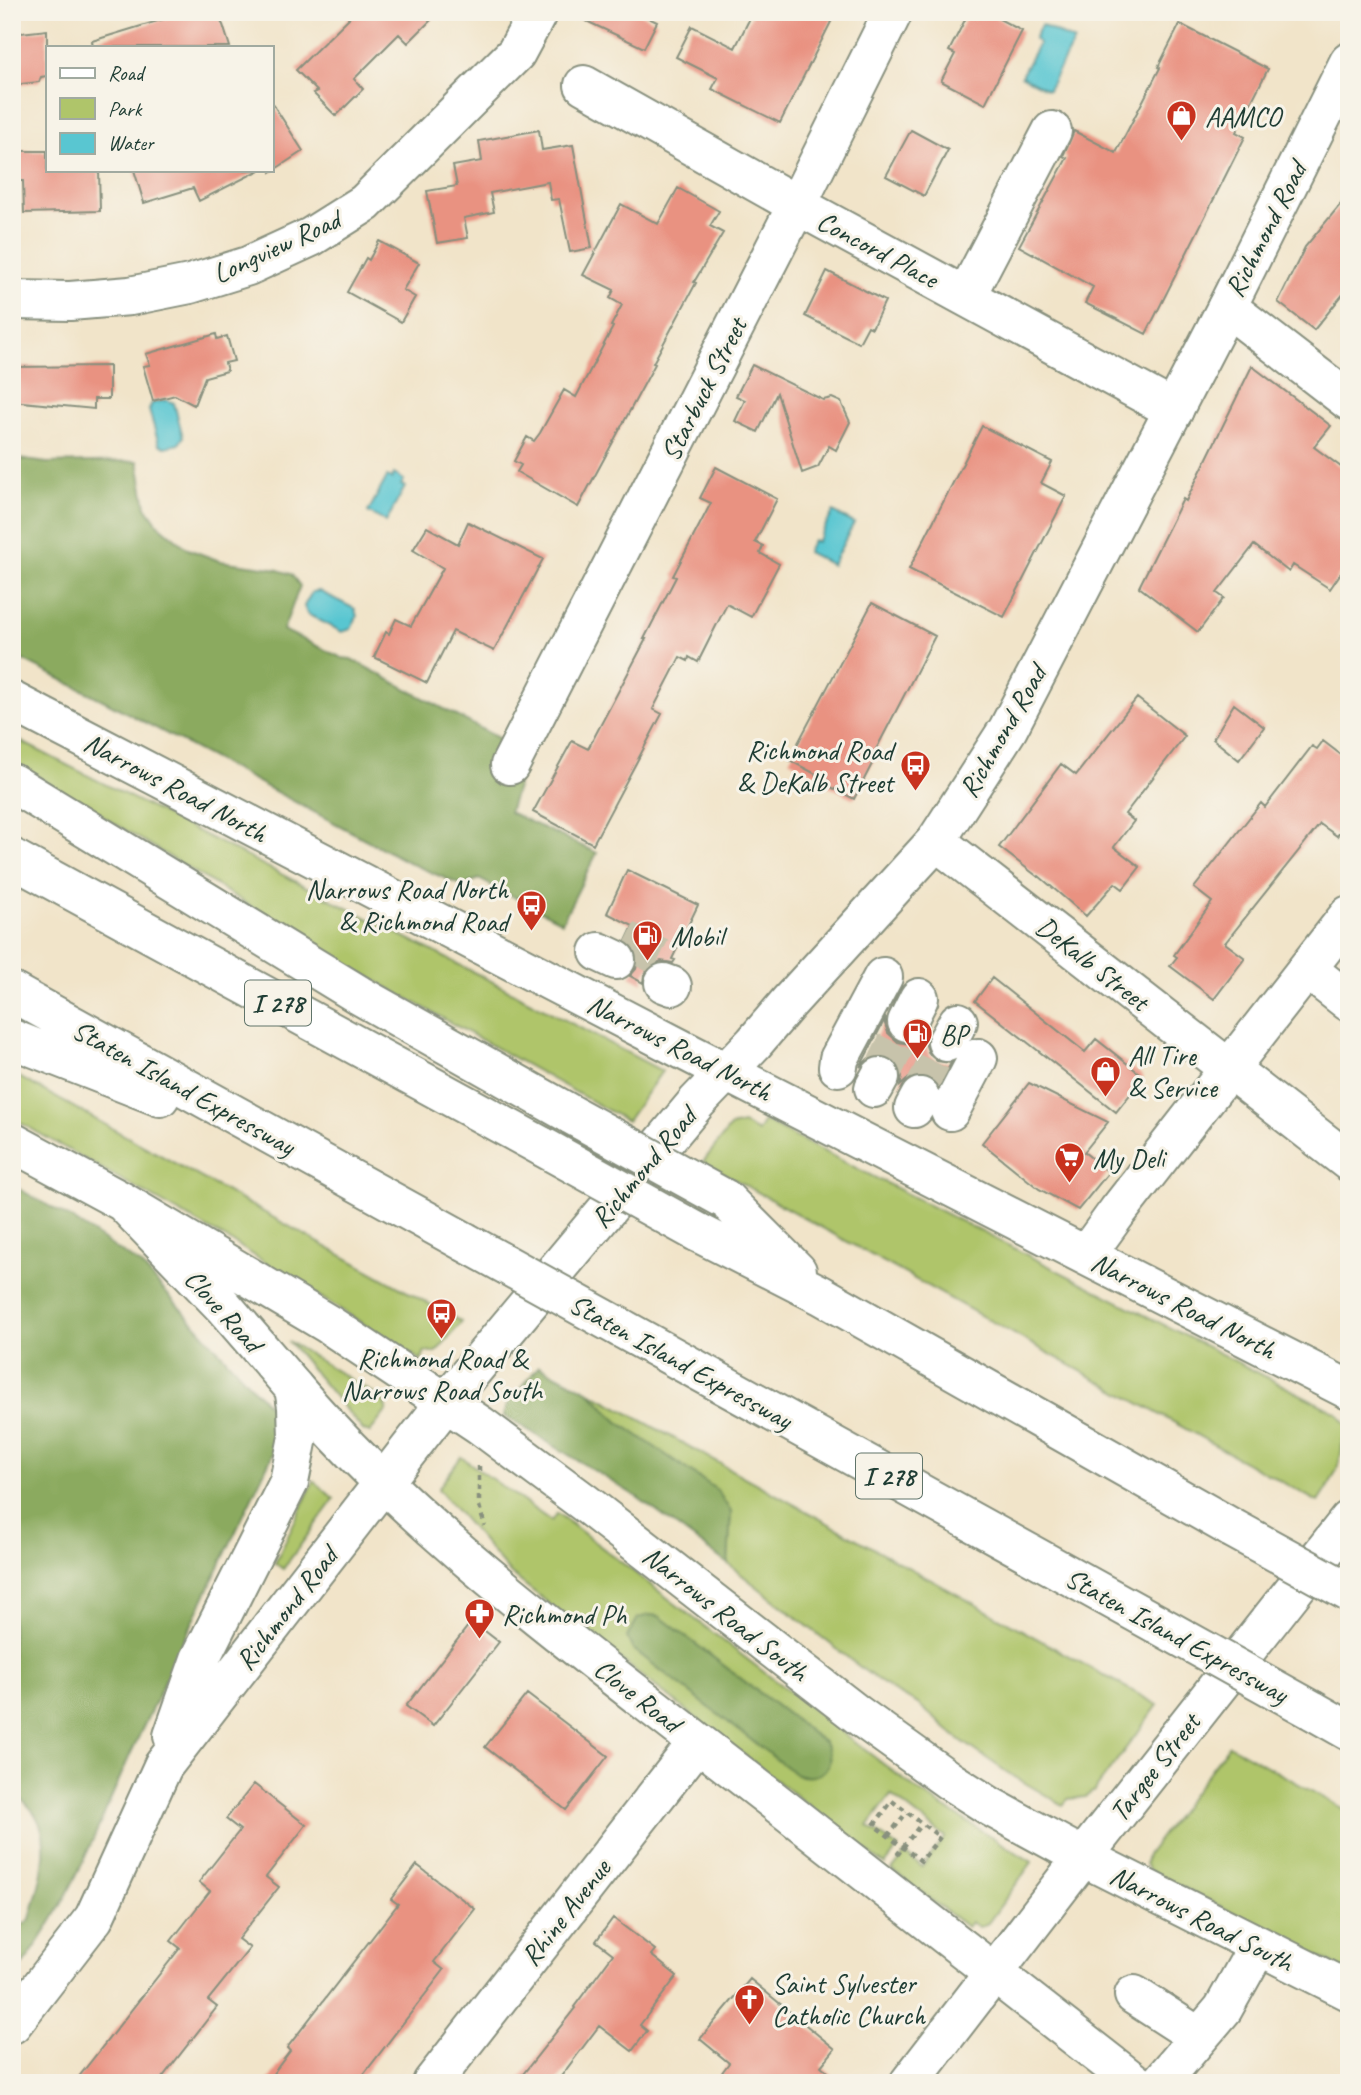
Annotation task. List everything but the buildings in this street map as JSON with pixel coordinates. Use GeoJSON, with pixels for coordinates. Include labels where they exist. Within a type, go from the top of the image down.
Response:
{"type":"FeatureCollection","features":[{"type":"Feature","properties":{"kind":"main road","name":"Longview Road"},"geometry":{"type":"LineString","coordinates":[[12,299],[69,301],[130,296],[190,284],[248,266],[311,237],[365,203],[516,53],[538,12]]}},
{"type":"Feature","properties":{"kind":"main road","name":"Starbuck Street"},"geometry":{"type":"LineString","coordinates":[[510,765],[893,12]]}},
{"type":"Feature","properties":{"kind":"main road","name":"Richmond Road"},"geometry":{"type":"LineString","coordinates":[[12,2024],[94,1918],[163,1766],[446,1402],[697,1102],[754,1043],[936,841],[1009,729],[1227,307],[1349,62]]}},
{"type":"Feature","properties":{"kind":"main road","name":"Concord Place"},"geometry":{"type":"LineString","coordinates":[[584,85],[797,205],[1174,410]]}},
{"type":"Feature","properties":{"kind":"main road"},"geometry":{"type":"LineString","coordinates":[[966,296],[1052,131]]}},
{"type":"Feature","properties":{"kind":"main road"},"geometry":{"type":"LineString","coordinates":[[1227,307],[1349,401]]}},
{"type":"Feature","properties":{"kind":"main road","name":"Narrows Road North"},"geometry":{"type":"LineString","coordinates":[[12,701],[1349,1390]]}},
{"type":"Feature","properties":{"kind":"main road"},"geometry":{"type":"LineString","coordinates":[[12,783],[359,995],[725,1199],[821,1295]]}},
{"type":"Feature","properties":{"kind":"main road","name":"DeKalb Street"},"geometry":{"type":"LineString","coordinates":[[936,841],[1349,1162]]}},
{"type":"Feature","properties":{"kind":"main road","name":"I 278"},"geometry":{"type":"LineString","coordinates":[[12,858],[697,1232],[821,1295],[1349,1592]]}},
{"type":"Feature","properties":{"kind":"main road"},"geometry":{"type":"LineString","coordinates":[[1086,1255],[1349,915]]}},
{"type":"Feature","properties":{"kind":"main road"},"geometry":{"type":"LineString","coordinates":[[1307,969],[1349,1002]]}},
{"type":"Feature","properties":{"kind":"main road"},"geometry":{"type":"LineString","coordinates":[[838,1066],[839,1059],[883,977]]}},
{"type":"Feature","properties":{"kind":"main road","name":"Staten Island Expressway"},"geometry":{"type":"LineString","coordinates":[[12,992],[1349,1731]]}},
{"type":"Feature","properties":{"kind":"main road"},"geometry":{"type":"LineString","coordinates":[[12,1039],[305,1154]]}},
{"type":"Feature","properties":{"kind":"main road"},"geometry":{"type":"LineString","coordinates":[[928,1105],[961,1040]]}},
{"type":"Feature","properties":{"kind":"main road","name":"Clove Road"},"geometry":{"type":"LineString","coordinates":[[12,1142],[123,1202],[224,1307],[335,1436],[382,1484],[547,1624],[1135,2083]]}},
{"type":"Feature","properties":{"kind":"main road","name":"Narrows Road South"},"geometry":{"type":"LineString","coordinates":[[123,1202],[328,1324],[446,1402],[585,1503],[904,1750],[991,1807],[1083,1857],[1349,1992]]}},
{"type":"Feature","properties":{"kind":"main road"},"geometry":{"type":"LineString","coordinates":[[163,1766],[200,1659],[289,1482],[298,1437],[294,1388]]}},
{"type":"Feature","properties":{"kind":"main road","name":"Targee Street"},"geometry":{"type":"LineString","coordinates":[[909,2083],[1349,1520]]}},
{"type":"Feature","properties":{"kind":"main road","name":"Rhine Avenue"},"geometry":{"type":"LineString","coordinates":[[432,2083],[698,1742]]}},
{"type":"Feature","properties":{"kind":"main road"},"geometry":{"type":"LineString","coordinates":[[1160,2083],[1223,2009],[1258,1946]]}},
{"type":"Feature","properties":{"kind":"main road"},"geometry":{"type":"LineString","coordinates":[[1135,1995],[1199,2037]]}},
{"type":"Feature","properties":{"kind":"path"},"geometry":{"type":"LineString","coordinates":[[479,1462],[479,1506],[486,1530]]}},
{"type":"Feature","properties":{"kind":"path"},"geometry":{"type":"LineString","coordinates":[[892,1801],[922,1824],[940,1837],[922,1861],[874,1825],[892,1801]]}},
{"type":"Feature","properties":{"kind":"path"},"geometry":{"type":"LineString","coordinates":[[888,1836],[906,1812]]}},
{"type":"Feature","properties":{"kind":"path"},"geometry":{"type":"LineString","coordinates":[[896,1857],[922,1824]]}},
{"type":"Feature","properties":{"kind":"green space"},"geometry":{"type":"Polygon","coordinates":[[[12,458],[47,463],[138,461],[146,507],[158,524],[188,549],[220,561],[272,568],[291,574],[300,586],[283,630],[342,658],[351,659],[500,739],[488,765],[519,781],[509,812],[597,853],[562,922],[479,879],[463,886],[412,864],[101,699],[12,655],[12,458]]]}},
{"type":"Feature","properties":{"kind":"green space"},"geometry":{"type":"Polygon","coordinates":[[[12,737],[662,1071],[627,1121],[344,963],[12,761],[12,737]]]}},
{"type":"Feature","properties":{"kind":"green space"},"geometry":{"type":"Polygon","coordinates":[[[12,1073],[462,1322],[437,1351],[425,1352],[421,1360],[239,1246],[12,1118],[12,1073]]]}},
{"type":"Feature","properties":{"kind":"green space"},"geometry":{"type":"Polygon","coordinates":[[[764,1121],[1337,1413],[1348,1427],[1349,1437],[1342,1440],[1338,1465],[1318,1502],[703,1162],[730,1127],[743,1124],[758,1132],[764,1121]]]}},
{"type":"Feature","properties":{"kind":"green space"},"geometry":{"type":"Polygon","coordinates":[[[12,1185],[70,1218],[141,1265],[279,1417],[282,1424],[277,1445],[65,1899],[12,1978],[12,1925],[24,1924],[30,1919],[43,1867],[44,1850],[38,1819],[28,1805],[12,1793],[12,1185]]]}},
{"type":"Feature","properties":{"kind":"green space"},"geometry":{"type":"Polygon","coordinates":[[[288,1341],[382,1399],[387,1410],[370,1432],[363,1430],[288,1341]]]}},
{"type":"Feature","properties":{"kind":"green space"},"geometry":{"type":"Polygon","coordinates":[[[539,1366],[590,1392],[617,1421],[717,1490],[731,1512],[728,1564],[637,1497],[504,1415],[507,1405],[539,1366]]]}},
{"type":"Feature","properties":{"kind":"green space"},"geometry":{"type":"Polygon","coordinates":[[[590,1392],[1158,1705],[1094,1791],[1085,1797],[1068,1799],[1063,1805],[1008,1773],[956,1737],[918,1704],[865,1671],[728,1564],[731,1512],[648,1443],[617,1421],[590,1392]]]}},
{"type":"Feature","properties":{"kind":"green space"},"geometry":{"type":"Polygon","coordinates":[[[461,1457],[551,1521],[557,1513],[921,1793],[1032,1862],[988,1923],[979,1927],[971,1922],[967,1927],[892,1870],[905,1854],[922,1867],[945,1837],[891,1795],[868,1826],[898,1848],[885,1865],[511,1574],[438,1489],[461,1457]]]}},
{"type":"Feature","properties":{"kind":"green space"},"geometry":{"type":"Polygon","coordinates":[[[314,1481],[334,1499],[283,1569],[275,1563],[314,1481]]]}},
{"type":"Feature","properties":{"kind":"green space"},"geometry":{"type":"Polygon","coordinates":[[[659,1616],[825,1743],[829,1759],[824,1771],[811,1776],[794,1773],[632,1648],[627,1637],[638,1618],[659,1616]]]}},
{"type":"Feature","properties":{"kind":"green space"},"geometry":{"type":"Polygon","coordinates":[[[1229,1745],[1349,1812],[1349,1972],[1149,1870],[1145,1864],[1147,1855],[1229,1745]]]}},
{"type":"Feature","properties":{"kind":"water"},"geometry":{"type":"Polygon","coordinates":[[[1041,25],[1074,41],[1048,90],[1021,76],[1039,43],[1034,39],[1041,25]]]}},
{"type":"Feature","properties":{"kind":"water"},"geometry":{"type":"Polygon","coordinates":[[[166,400],[174,403],[183,437],[179,444],[165,447],[159,444],[149,410],[152,403],[166,400]]]}},
{"type":"Feature","properties":{"kind":"water"},"geometry":{"type":"Polygon","coordinates":[[[394,474],[404,480],[401,485],[405,487],[386,522],[368,512],[387,477],[392,479],[394,474]]]}},
{"type":"Feature","properties":{"kind":"water"},"geometry":{"type":"Polygon","coordinates":[[[833,512],[854,523],[832,565],[807,552],[813,540],[817,542],[833,512]]]}},
{"type":"Feature","properties":{"kind":"water"},"geometry":{"type":"Polygon","coordinates":[[[319,591],[355,609],[357,617],[351,629],[342,632],[307,614],[304,606],[312,592],[319,591]]]}},
{"type":"Feature","properties":{"kind":"tunnel"},"geometry":{"type":"LineString","coordinates":[[626,940],[673,963]]}},
{"type":"Feature","properties":{"kind":"tunnel"},"geometry":{"type":"LineString","coordinates":[[880,1077],[907,1022]]}},
{"type":"Feature","properties":{"kind":"tunnel"},"geometry":{"type":"LineString","coordinates":[[920,1097],[947,1042]]}},
{"type":"Feature","properties":{"kind":"place","name":"AAMCO"},"geometry":{"type":"Point","coordinates":[1182,143]}},
{"type":"Feature","properties":{"kind":"place","name":"Richmond Road & DeKalb Street"},"geometry":{"type":"Point","coordinates":[916,793]}},
{"type":"Feature","properties":{"kind":"place","name":"Narrows Road North & Richmond Road"},"geometry":{"type":"Point","coordinates":[531,932]}},
{"type":"Feature","properties":{"kind":"place","name":"Mobil"},"geometry":{"type":"Point","coordinates":[648,963]}},
{"type":"Feature","properties":{"kind":"place","name":"BP"},"geometry":{"type":"Point","coordinates":[917,1061]}},
{"type":"Feature","properties":{"kind":"place","name":"All Tire & Service"},"geometry":{"type":"Point","coordinates":[1105,1098]}},
{"type":"Feature","properties":{"kind":"place","name":"My Deli"},"geometry":{"type":"Point","coordinates":[1070,1185]}},
{"type":"Feature","properties":{"kind":"place","name":"Richmond Road & Narrows Road South"},"geometry":{"type":"Point","coordinates":[442,1341]}},
{"type":"Feature","properties":{"kind":"place","name":"Richmond Ph"},"geometry":{"type":"Point","coordinates":[479,1641]}},
{"type":"Feature","properties":{"kind":"place","name":"Saint Sylvester Catholic Church"},"geometry":{"type":"Point","coordinates":[749,2026]}}]}
